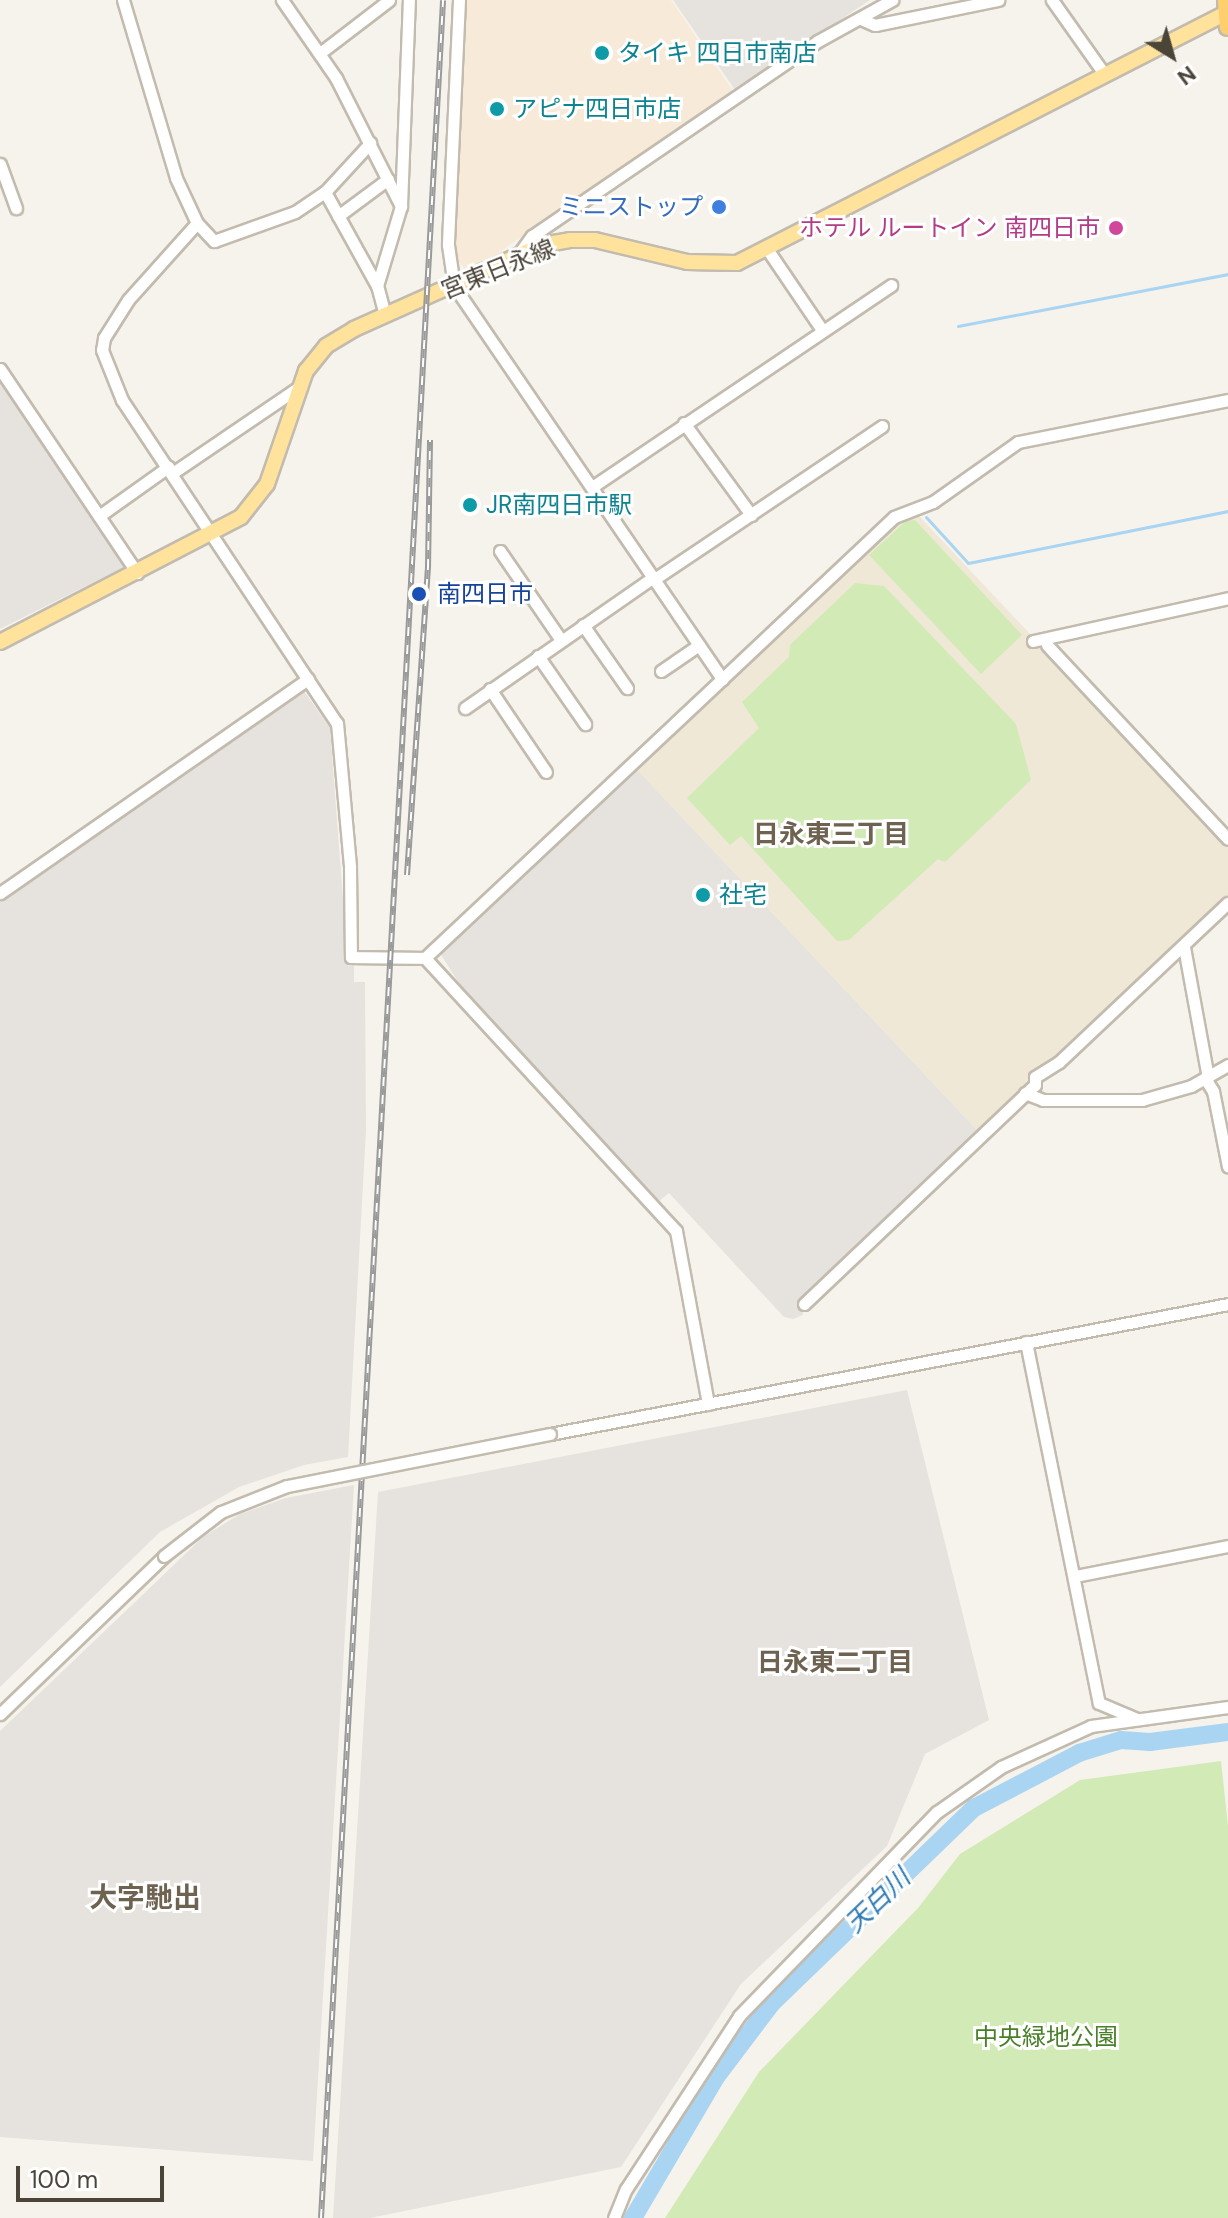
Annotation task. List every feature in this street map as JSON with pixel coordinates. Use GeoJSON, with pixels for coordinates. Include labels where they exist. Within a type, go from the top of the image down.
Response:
{"type":"FeatureCollection","features":[{"type":"Feature","properties":{"kind":"highway"},"geometry":{"type":"LineString","coordinates":[[1226,0],[1228,27]]}},
{"type":"Feature","properties":{"kind":"main road","name":"宮東日永線"},"geometry":{"type":"LineString","coordinates":[[0,642],[241,517],[267,484],[299,387],[326,346],[385,315],[518,255],[570,240],[595,240],[715,264],[737,263],[1228,12]]}},
{"type":"Feature","properties":{"kind":"street"},"geometry":{"type":"LineString","coordinates":[[123,0],[176,178],[197,223],[214,241],[295,212],[325,192],[370,143]]}},
{"type":"Feature","properties":{"kind":"street"},"geometry":{"type":"LineString","coordinates":[[282,0],[320,53],[401,206]]}},
{"type":"Feature","properties":{"kind":"street"},"geometry":{"type":"LineString","coordinates":[[320,53],[389,0]]}},
{"type":"Feature","properties":{"kind":"street"},"geometry":{"type":"LineString","coordinates":[[377,286],[401,206],[409,0]]}},
{"type":"Feature","properties":{"kind":"street"},"geometry":{"type":"LineString","coordinates":[[459,0],[448,245],[454,286],[722,679]]}},
{"type":"Feature","properties":{"kind":"street"},"geometry":{"type":"LineString","coordinates":[[518,255],[532,236],[818,41],[863,20],[892,0]]}},
{"type":"Feature","properties":{"kind":"street"},"geometry":{"type":"LineString","coordinates":[[863,20],[875,25],[998,0]]}},
{"type":"Feature","properties":{"kind":"street"},"geometry":{"type":"LineString","coordinates":[[1052,0],[1105,75]]}},
{"type":"Feature","properties":{"kind":"street"},"geometry":{"type":"LineString","coordinates":[[0,164],[16,208]]}},
{"type":"Feature","properties":{"kind":"street"},"geometry":{"type":"LineString","coordinates":[[338,216],[388,179]]}},
{"type":"Feature","properties":{"kind":"street"},"geometry":{"type":"LineString","coordinates":[[325,192],[377,286],[385,315]]}},
{"type":"Feature","properties":{"kind":"street"},"geometry":{"type":"LineString","coordinates":[[197,223],[128,300],[104,338],[102,350],[117,389],[337,723],[350,867],[351,957],[425,958],[894,517],[933,502],[1018,442],[1228,400]]}},
{"type":"Feature","properties":{"kind":"street"},"geometry":{"type":"LineString","coordinates":[[767,249],[822,330]]}},
{"type":"Feature","properties":{"kind":"street"},"geometry":{"type":"LineString","coordinates":[[592,487],[891,285]]}},
{"type":"Feature","properties":{"kind":"street"},"geometry":{"type":"LineString","coordinates":[[0,369],[137,573]]}},
{"type":"Feature","properties":{"kind":"street"},"geometry":{"type":"LineString","coordinates":[[99,516],[299,387]]}},
{"type":"Feature","properties":{"kind":"street"},"geometry":{"type":"LineString","coordinates":[[684,423],[751,515]]}},
{"type":"Feature","properties":{"kind":"street"},"geometry":{"type":"LineString","coordinates":[[465,708],[583,625],[882,426]]}},
{"type":"Feature","properties":{"kind":"street"},"geometry":{"type":"LineString","coordinates":[[500,551],[561,640]]}},
{"type":"Feature","properties":{"kind":"street"},"geometry":{"type":"LineString","coordinates":[[1033,641],[1228,598]]}},
{"type":"Feature","properties":{"kind":"street"},"geometry":{"type":"LineString","coordinates":[[583,625],[627,688]]}},
{"type":"Feature","properties":{"kind":"street"},"geometry":{"type":"LineString","coordinates":[[661,671],[699,645]]}},
{"type":"Feature","properties":{"kind":"street"},"geometry":{"type":"LineString","coordinates":[[1047,645],[1228,839]]}},
{"type":"Feature","properties":{"kind":"street"},"geometry":{"type":"LineString","coordinates":[[538,656],[585,724]]}},
{"type":"Feature","properties":{"kind":"street"},"geometry":{"type":"LineString","coordinates":[[0,893],[308,679]]}},
{"type":"Feature","properties":{"kind":"street"},"geometry":{"type":"LineString","coordinates":[[490,689],[546,772]]}},
{"type":"Feature","properties":{"kind":"street"},"geometry":{"type":"LineString","coordinates":[[804,1304],[1025,1093],[1035,1077],[1059,1062],[1228,903]]}},
{"type":"Feature","properties":{"kind":"street"},"geometry":{"type":"LineString","coordinates":[[1184,947],[1207,1079],[1213,1091],[1228,1167]]}},
{"type":"Feature","properties":{"kind":"street"},"geometry":{"type":"LineString","coordinates":[[425,958],[676,1231],[708,1404]]}},
{"type":"Feature","properties":{"kind":"street"},"geometry":{"type":"LineString","coordinates":[[1025,1093],[1043,1100],[1142,1100],[1207,1079],[1228,1065]]}},
{"type":"Feature","properties":{"kind":"street"},"geometry":{"type":"LineString","coordinates":[[0,1714],[200,1525],[263,1494],[550,1434],[1228,1304]]}},
{"type":"Feature","properties":{"kind":"street"},"geometry":{"type":"LineString","coordinates":[[1026,1342],[1099,1703],[1138,1719]]}},
{"type":"Feature","properties":{"kind":"street"},"geometry":{"type":"LineString","coordinates":[[1075,1576],[1228,1546]]}},
{"type":"Feature","properties":{"kind":"street"},"geometry":{"type":"LineString","coordinates":[[614,2218],[626,2189],[739,2016],[869,1886],[921,1825],[963,1791],[1012,1761],[1091,1726],[1228,1707]]}},
{"type":"Feature","properties":{"kind":"shaded area"},"geometry":{"type":"Polygon","coordinates":[[[462,0],[671,0],[733,91],[469,273],[457,260],[452,238],[462,0]]]}},
{"type":"Feature","properties":{"kind":"shaded area"},"geometry":{"type":"Polygon","coordinates":[[[673,0],[870,0],[735,90],[673,0]]]}},
{"type":"Feature","properties":{"kind":"shaded area"},"geometry":{"type":"Polygon","coordinates":[[[0,378],[126,566],[0,629],[0,378]]]}},
{"type":"Feature","properties":{"kind":"shaded area"},"geometry":{"type":"Polygon","coordinates":[[[918,515],[1228,844],[1228,899],[1056,1058],[1030,1076],[1030,1083],[978,1131],[634,767],[904,516],[918,515]]]}},
{"type":"Feature","properties":{"kind":"shaded area"},"geometry":{"type":"Polygon","coordinates":[[[304,691],[330,728],[348,966],[354,965],[354,982],[365,982],[366,1130],[348,1457],[304,1465],[239,1487],[160,1532],[0,1687],[0,901],[304,691]]]}},
{"type":"Feature","properties":{"kind":"shaded area"},"geometry":{"type":"Polygon","coordinates":[[[634,766],[978,1131],[801,1298],[803,1315],[793,1319],[784,1317],[669,1193],[658,1202],[467,996],[438,950],[634,766]]]}},
{"type":"Feature","properties":{"kind":"shaded area"},"geometry":{"type":"Polygon","coordinates":[[[907,1390],[989,1720],[925,1754],[887,1846],[741,1984],[621,2167],[370,2218],[333,2218],[378,1492],[907,1390]]]}},
{"type":"Feature","properties":{"kind":"shaded area"},"geometry":{"type":"Polygon","coordinates":[[[354,1485],[313,2161],[0,2137],[0,1731],[203,1537],[240,1514],[286,1498],[354,1485]]]}},
{"type":"Feature","properties":{"kind":"green space"},"geometry":{"type":"Polygon","coordinates":[[[915,520],[1022,635],[981,674],[869,555],[906,521],[915,520]]]}},
{"type":"Feature","properties":{"kind":"green space"},"geometry":{"type":"Polygon","coordinates":[[[855,583],[884,586],[1016,724],[1031,780],[945,862],[938,859],[849,940],[837,941],[741,836],[730,845],[687,798],[759,728],[742,702],[789,657],[790,645],[855,583]]]}},
{"type":"Feature","properties":{"kind":"green space","name":"中央緑地公園"},"geometry":{"type":"Polygon","coordinates":[[[1221,1761],[1228,1826],[1228,2218],[665,2218],[759,2072],[918,1908],[960,1854],[1080,1780],[1221,1761]]]}},
{"type":"Feature","properties":{"kind":"waterway"},"geometry":{"type":"LineString","coordinates":[[958,326],[1228,274]]}},
{"type":"Feature","properties":{"kind":"waterway"},"geometry":{"type":"LineString","coordinates":[[926,517],[968,563],[1228,511]]}},
{"type":"Feature","properties":{"kind":"waterway","name":"天白川"},"geometry":{"type":"LineString","coordinates":[[633,2218],[716,2077],[772,2003],[974,1808],[1079,1753],[1121,1740],[1150,1742],[1228,1732]]}},
{"type":"Feature","properties":{"kind":"railway"},"geometry":{"type":"LineString","coordinates":[[321,2218],[443,0]]}},
{"type":"Feature","properties":{"kind":"railway"},"geometry":{"type":"LineString","coordinates":[[407,875],[428,568],[430,440]]}},
{"type":"Feature","properties":{"kind":"place","name":"タイキ 四日市南店"},"geometry":{"type":"Point","coordinates":[602,53]}},
{"type":"Feature","properties":{"kind":"place","name":"アピナ四日市店"},"geometry":{"type":"Point","coordinates":[497,109]}},
{"type":"Feature","properties":{"kind":"place","name":"ミニストップ"},"geometry":{"type":"Point","coordinates":[719,207]}},
{"type":"Feature","properties":{"kind":"place","name":"ホテル ルートイン 南四日市"},"geometry":{"type":"Point","coordinates":[1116,228]}},
{"type":"Feature","properties":{"kind":"place","name":"JR南四日市駅"},"geometry":{"type":"Point","coordinates":[470,505]}},
{"type":"Feature","properties":{"kind":"place","name":"南四日市"},"geometry":{"type":"Point","coordinates":[419,594]}},
{"type":"Feature","properties":{"kind":"place","name":"社宅"},"geometry":{"type":"Point","coordinates":[703,895]}},
{"type":"Feature","properties":{"kind":"district","name":"日永東三丁目"},"geometry":{"type":"Point","coordinates":[831,835]}},
{"type":"Feature","properties":{"kind":"district","name":"日永東二丁目"},"geometry":{"type":"Point","coordinates":[835,1663]}},
{"type":"Feature","properties":{"kind":"district","name":"大字馳出"},"geometry":{"type":"Point","coordinates":[145,1898]}}]}
